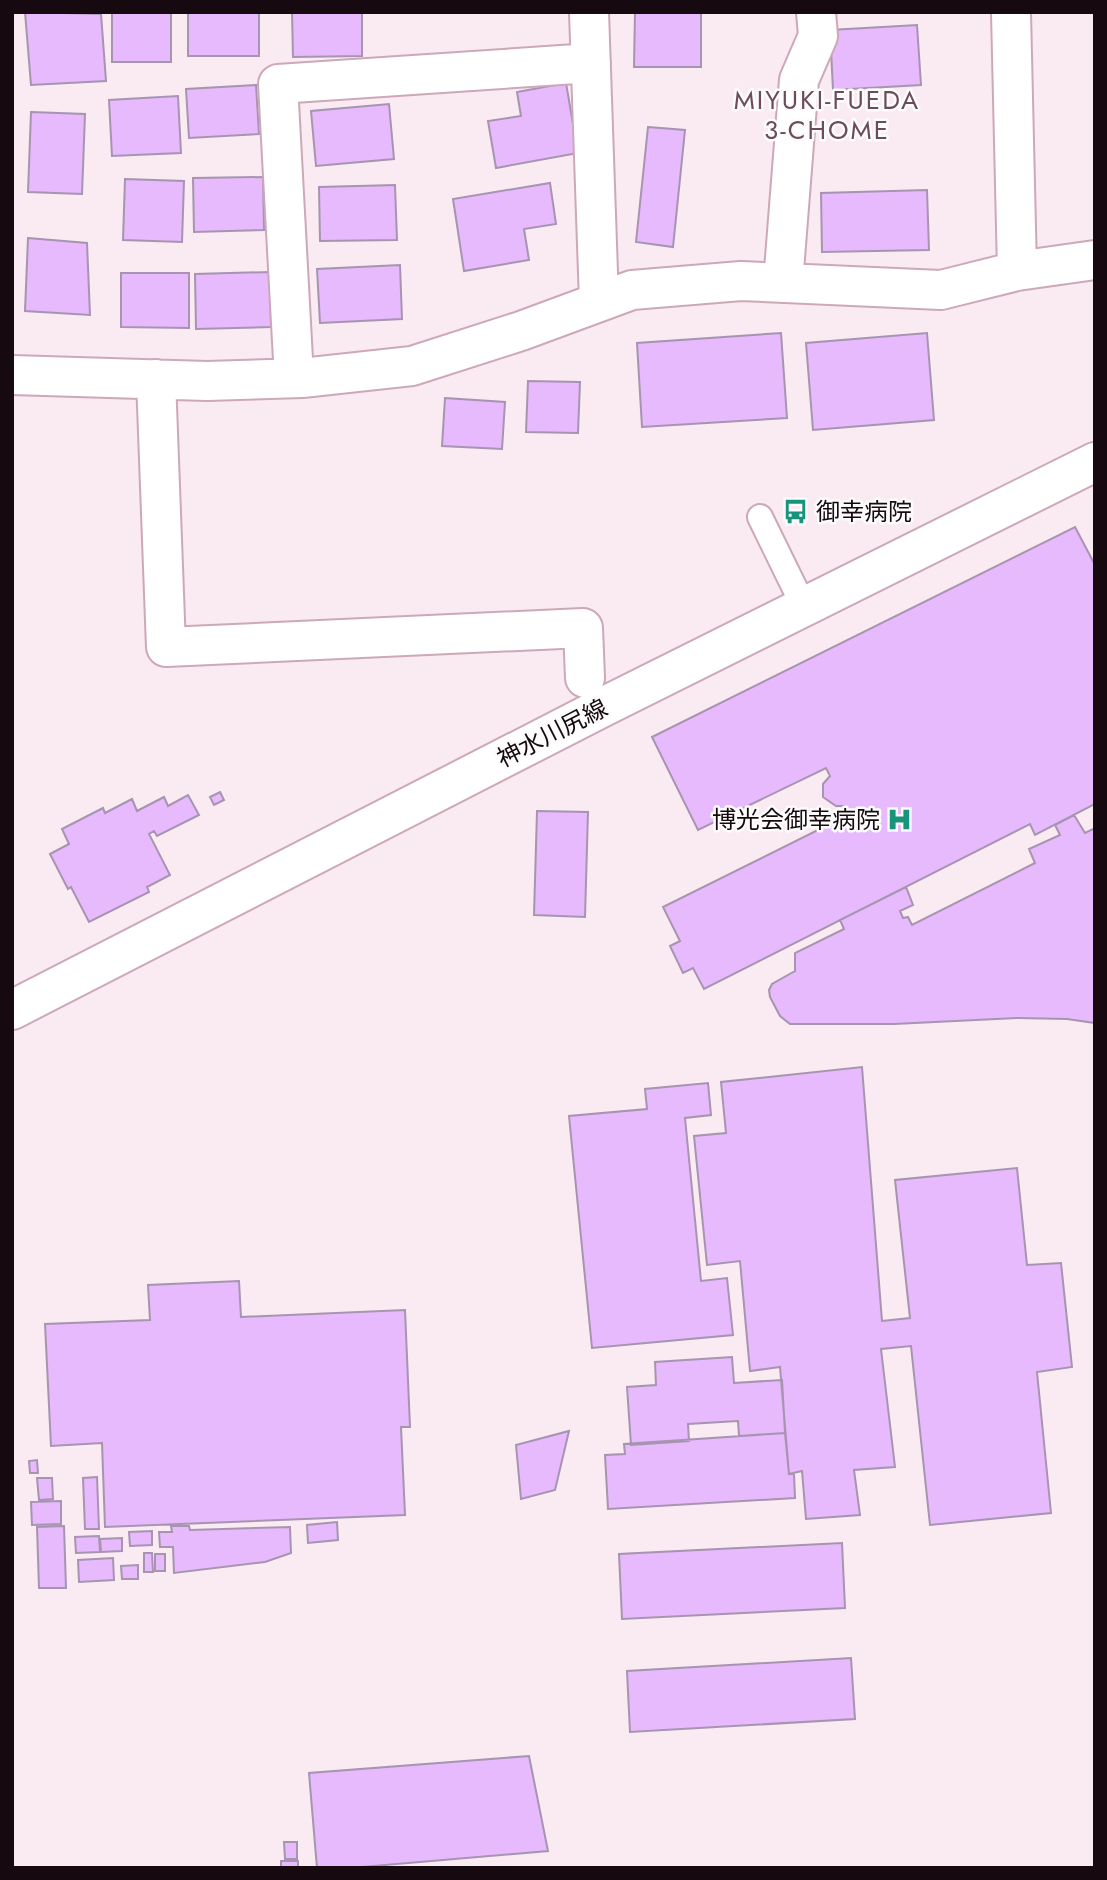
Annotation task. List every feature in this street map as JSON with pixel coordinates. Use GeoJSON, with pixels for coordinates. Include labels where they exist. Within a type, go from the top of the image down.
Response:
{"type":"FeatureCollection","features":[{"type":"Feature","properties":{"kind":"street"},"geometry":{"type":"LineString","coordinates":[[589,12],[599,302]]}},
{"type":"Feature","properties":{"kind":"street"},"geometry":{"type":"LineString","coordinates":[[783,283],[799,80],[818,36],[816,12]]}},
{"type":"Feature","properties":{"kind":"street"},"geometry":{"type":"LineString","coordinates":[[1011,12],[1017,271]]}},
{"type":"Feature","properties":{"kind":"street"},"geometry":{"type":"LineString","coordinates":[[293,378],[278,84],[591,63]]}},
{"type":"Feature","properties":{"kind":"street"},"geometry":{"type":"LineString","coordinates":[[12,375],[207,381],[293,378],[412,366],[521,331],[632,290],[741,281],[941,290],[1017,271],[1095,260]]}},
{"type":"Feature","properties":{"kind":"street"},"geometry":{"type":"LineString","coordinates":[[156,379],[166,647],[583,628],[585,678]]}},
{"type":"Feature","properties":{"kind":"street","name":"神水川尻線"},"geometry":{"type":"LineString","coordinates":[[12,1010],[605,706],[1095,461]]}},
{"type":"Feature","properties":{"kind":"lane"},"geometry":{"type":"LineString","coordinates":[[760,517],[804,607]]}},
{"type":"Feature","properties":{"kind":"building"},"geometry":{"type":"Polygon","coordinates":[[[25,12],[101,14],[106,81],[31,85],[25,12]]]}},
{"type":"Feature","properties":{"kind":"building"},"geometry":{"type":"Polygon","coordinates":[[[112,12],[171,12],[171,62],[112,62],[112,12]]]}},
{"type":"Feature","properties":{"kind":"building"},"geometry":{"type":"Polygon","coordinates":[[[188,12],[259,12],[259,56],[188,56],[188,12]]]}},
{"type":"Feature","properties":{"kind":"building"},"geometry":{"type":"Polygon","coordinates":[[[292,12],[362,12],[362,56],[293,57],[292,12]]]}},
{"type":"Feature","properties":{"kind":"building"},"geometry":{"type":"Polygon","coordinates":[[[635,12],[701,12],[701,67],[634,67],[635,12]]]}},
{"type":"Feature","properties":{"kind":"building"},"geometry":{"type":"Polygon","coordinates":[[[917,25],[921,85],[833,90],[830,30],[917,25]]]}},
{"type":"Feature","properties":{"kind":"building"},"geometry":{"type":"Polygon","coordinates":[[[566,83],[578,153],[496,168],[488,121],[521,116],[517,92],[566,83]]]}},
{"type":"Feature","properties":{"kind":"building"},"geometry":{"type":"Polygon","coordinates":[[[256,85],[259,134],[189,138],[186,89],[256,85]]]}},
{"type":"Feature","properties":{"kind":"building"},"geometry":{"type":"Polygon","coordinates":[[[178,96],[181,153],[112,156],[109,100],[178,96]]]}},
{"type":"Feature","properties":{"kind":"building"},"geometry":{"type":"Polygon","coordinates":[[[389,104],[394,159],[316,166],[311,111],[389,104]]]}},
{"type":"Feature","properties":{"kind":"building"},"geometry":{"type":"Polygon","coordinates":[[[31,112],[85,114],[82,194],[28,192],[31,112]]]}},
{"type":"Feature","properties":{"kind":"building"},"geometry":{"type":"Polygon","coordinates":[[[648,127],[685,130],[673,247],[636,242],[648,127]]]}},
{"type":"Feature","properties":{"kind":"building"},"geometry":{"type":"Polygon","coordinates":[[[263,177],[264,230],[194,232],[193,178],[263,177]]]}},
{"type":"Feature","properties":{"kind":"building"},"geometry":{"type":"Polygon","coordinates":[[[125,179],[184,181],[182,242],[123,240],[125,179]]]}},
{"type":"Feature","properties":{"kind":"building"},"geometry":{"type":"Polygon","coordinates":[[[550,183],[556,224],[524,229],[529,260],[464,271],[453,199],[550,183]]]}},
{"type":"Feature","properties":{"kind":"building"},"geometry":{"type":"Polygon","coordinates":[[[395,185],[397,240],[320,241],[319,187],[395,185]]]}},
{"type":"Feature","properties":{"kind":"building"},"geometry":{"type":"Polygon","coordinates":[[[927,190],[929,250],[822,252],[821,193],[927,190]]]}},
{"type":"Feature","properties":{"kind":"building"},"geometry":{"type":"Polygon","coordinates":[[[28,238],[87,243],[90,315],[25,311],[28,238]]]}},
{"type":"Feature","properties":{"kind":"building"},"geometry":{"type":"Polygon","coordinates":[[[400,265],[402,319],[320,323],[317,269],[400,265]]]}},
{"type":"Feature","properties":{"kind":"building"},"geometry":{"type":"Polygon","coordinates":[[[270,272],[271,327],[196,329],[195,274],[270,272]]]}},
{"type":"Feature","properties":{"kind":"building"},"geometry":{"type":"Polygon","coordinates":[[[121,273],[189,273],[189,328],[121,327],[121,273]]]}},
{"type":"Feature","properties":{"kind":"building"},"geometry":{"type":"Polygon","coordinates":[[[781,333],[787,418],[642,427],[637,343],[781,333]]]}},
{"type":"Feature","properties":{"kind":"building"},"geometry":{"type":"Polygon","coordinates":[[[927,333],[934,420],[813,430],[806,343],[927,333]]]}},
{"type":"Feature","properties":{"kind":"building"},"geometry":{"type":"Polygon","coordinates":[[[528,381],[580,382],[578,433],[526,432],[528,381]]]}},
{"type":"Feature","properties":{"kind":"building"},"geometry":{"type":"Polygon","coordinates":[[[445,398],[505,402],[502,449],[442,446],[445,398]]]}},
{"type":"Feature","properties":{"kind":"building"},"geometry":{"type":"Polygon","coordinates":[[[1075,527],[1095,565],[1095,804],[1035,835],[1030,824],[704,989],[693,968],[683,973],[670,946],[680,941],[663,907],[848,815],[844,806],[836,806],[823,797],[823,784],[830,776],[826,768],[698,830],[652,737],[1075,527]]]}},
{"type":"Feature","properties":{"kind":"building"},"geometry":{"type":"Polygon","coordinates":[[[220,792],[224,800],[214,805],[210,797],[220,792]]]}},
{"type":"Feature","properties":{"kind":"building"},"geometry":{"type":"Polygon","coordinates":[[[188,795],[199,815],[157,836],[154,831],[149,834],[170,875],[147,887],[149,892],[89,922],[50,854],[69,844],[62,829],[103,808],[105,813],[132,799],[137,811],[164,797],[168,806],[188,795]]]}},
{"type":"Feature","properties":{"kind":"building"},"geometry":{"type":"Polygon","coordinates":[[[537,811],[588,812],[585,917],[534,915],[537,811]]]}},
{"type":"Feature","properties":{"kind":"building"},"geometry":{"type":"Polygon","coordinates":[[[1074,815],[1085,833],[1095,828],[1095,1023],[1067,1019],[1017,1018],[894,1024],[790,1024],[780,1016],[770,997],[772,984],[795,971],[795,953],[844,929],[840,920],[906,887],[913,905],[900,911],[903,918],[908,917],[912,925],[1035,863],[1029,849],[1060,835],[1055,825],[1074,815]]]}},
{"type":"Feature","properties":{"kind":"building"},"geometry":{"type":"Polygon","coordinates":[[[862,1067],[882,1321],[910,1318],[895,1180],[1017,1168],[1027,1265],[1061,1263],[1072,1367],[1037,1372],[1051,1513],[930,1525],[911,1346],[881,1349],[895,1467],[854,1470],[860,1515],[806,1519],[802,1471],[789,1474],[780,1367],[750,1371],[740,1261],[707,1265],[694,1136],[726,1133],[721,1082],[862,1067]]]}},
{"type":"Feature","properties":{"kind":"building"},"geometry":{"type":"Polygon","coordinates":[[[708,1083],[711,1115],[685,1118],[701,1281],[727,1278],[733,1335],[592,1348],[569,1116],[647,1109],[645,1089],[708,1083]]]}},
{"type":"Feature","properties":{"kind":"building"},"geometry":{"type":"Polygon","coordinates":[[[239,1281],[241,1317],[405,1310],[410,1427],[401,1427],[405,1515],[105,1527],[102,1443],[51,1446],[45,1324],[150,1320],[148,1285],[239,1281]]]}},
{"type":"Feature","properties":{"kind":"building"},"geometry":{"type":"Polygon","coordinates":[[[732,1357],[734,1383],[782,1380],[785,1433],[739,1436],[738,1421],[688,1424],[689,1441],[631,1445],[627,1387],[656,1385],[655,1362],[732,1357]]]}},
{"type":"Feature","properties":{"kind":"building"},"geometry":{"type":"Polygon","coordinates":[[[569,1431],[555,1490],[521,1499],[516,1445],[569,1431]]]}},
{"type":"Feature","properties":{"kind":"building"},"geometry":{"type":"Polygon","coordinates":[[[785,1433],[789,1474],[794,1474],[795,1498],[608,1509],[605,1455],[625,1454],[624,1444],[785,1433]]]}},
{"type":"Feature","properties":{"kind":"building"},"geometry":{"type":"Polygon","coordinates":[[[37,1460],[38,1473],[30,1473],[29,1461],[37,1460]]]}},
{"type":"Feature","properties":{"kind":"building"},"geometry":{"type":"Polygon","coordinates":[[[97,1477],[99,1529],[85,1529],[83,1478],[97,1477]]]}},
{"type":"Feature","properties":{"kind":"building"},"geometry":{"type":"Polygon","coordinates":[[[37,1478],[52,1478],[53,1499],[39,1500],[37,1478]]]}},
{"type":"Feature","properties":{"kind":"building"},"geometry":{"type":"Polygon","coordinates":[[[61,1501],[61,1524],[32,1525],[31,1502],[61,1501]]]}},
{"type":"Feature","properties":{"kind":"building"},"geometry":{"type":"Polygon","coordinates":[[[337,1522],[338,1540],[308,1543],[307,1525],[337,1522]]]}},
{"type":"Feature","properties":{"kind":"building"},"geometry":{"type":"Polygon","coordinates":[[[64,1526],[66,1588],[39,1588],[37,1527],[64,1526]]]}},
{"type":"Feature","properties":{"kind":"building"},"geometry":{"type":"Polygon","coordinates":[[[171,1526],[189,1526],[190,1530],[290,1527],[291,1553],[265,1562],[174,1573],[173,1547],[160,1547],[159,1532],[172,1532],[171,1526]]]}},
{"type":"Feature","properties":{"kind":"building"},"geometry":{"type":"Polygon","coordinates":[[[152,1531],[152,1545],[130,1546],[129,1532],[152,1531]]]}},
{"type":"Feature","properties":{"kind":"building"},"geometry":{"type":"Polygon","coordinates":[[[99,1536],[100,1552],[76,1553],[75,1537],[99,1536]]]}},
{"type":"Feature","properties":{"kind":"building"},"geometry":{"type":"Polygon","coordinates":[[[122,1538],[122,1551],[101,1552],[100,1539],[122,1538]]]}},
{"type":"Feature","properties":{"kind":"building"},"geometry":{"type":"Polygon","coordinates":[[[842,1543],[845,1608],[622,1619],[619,1554],[842,1543]]]}},
{"type":"Feature","properties":{"kind":"building"},"geometry":{"type":"Polygon","coordinates":[[[144,1553],[152,1553],[153,1572],[144,1572],[144,1553]]]}},
{"type":"Feature","properties":{"kind":"building"},"geometry":{"type":"Polygon","coordinates":[[[155,1554],[165,1554],[165,1571],[155,1571],[155,1554]]]}},
{"type":"Feature","properties":{"kind":"building"},"geometry":{"type":"Polygon","coordinates":[[[113,1558],[114,1580],[79,1582],[78,1560],[113,1558]]]}},
{"type":"Feature","properties":{"kind":"building"},"geometry":{"type":"Polygon","coordinates":[[[138,1565],[138,1579],[122,1579],[121,1566],[138,1565]]]}},
{"type":"Feature","properties":{"kind":"building"},"geometry":{"type":"Polygon","coordinates":[[[851,1658],[855,1719],[630,1732],[627,1671],[851,1658]]]}},
{"type":"Feature","properties":{"kind":"building"},"geometry":{"type":"Polygon","coordinates":[[[529,1756],[548,1851],[350,1868],[317,1868],[309,1773],[529,1756]]]}},
{"type":"Feature","properties":{"kind":"building"},"geometry":{"type":"Polygon","coordinates":[[[284,1842],[297,1842],[297,1859],[285,1859],[284,1842]]]}},
{"type":"Feature","properties":{"kind":"building"},"geometry":{"type":"Polygon","coordinates":[[[281,1861],[298,1861],[298,1868],[281,1868],[281,1861]]]}},
{"type":"Feature","properties":{"kind":"place","name":"御幸病院"},"geometry":{"type":"Point","coordinates":[796,511]}},
{"type":"Feature","properties":{"kind":"place","name":"博光会御幸病院"},"geometry":{"type":"Point","coordinates":[900,819]}},
{"type":"Feature","properties":{"kind":"district","name":"MIYUKI-FUEDA 3-CHOME"},"geometry":{"type":"Point","coordinates":[827,115]}}]}
